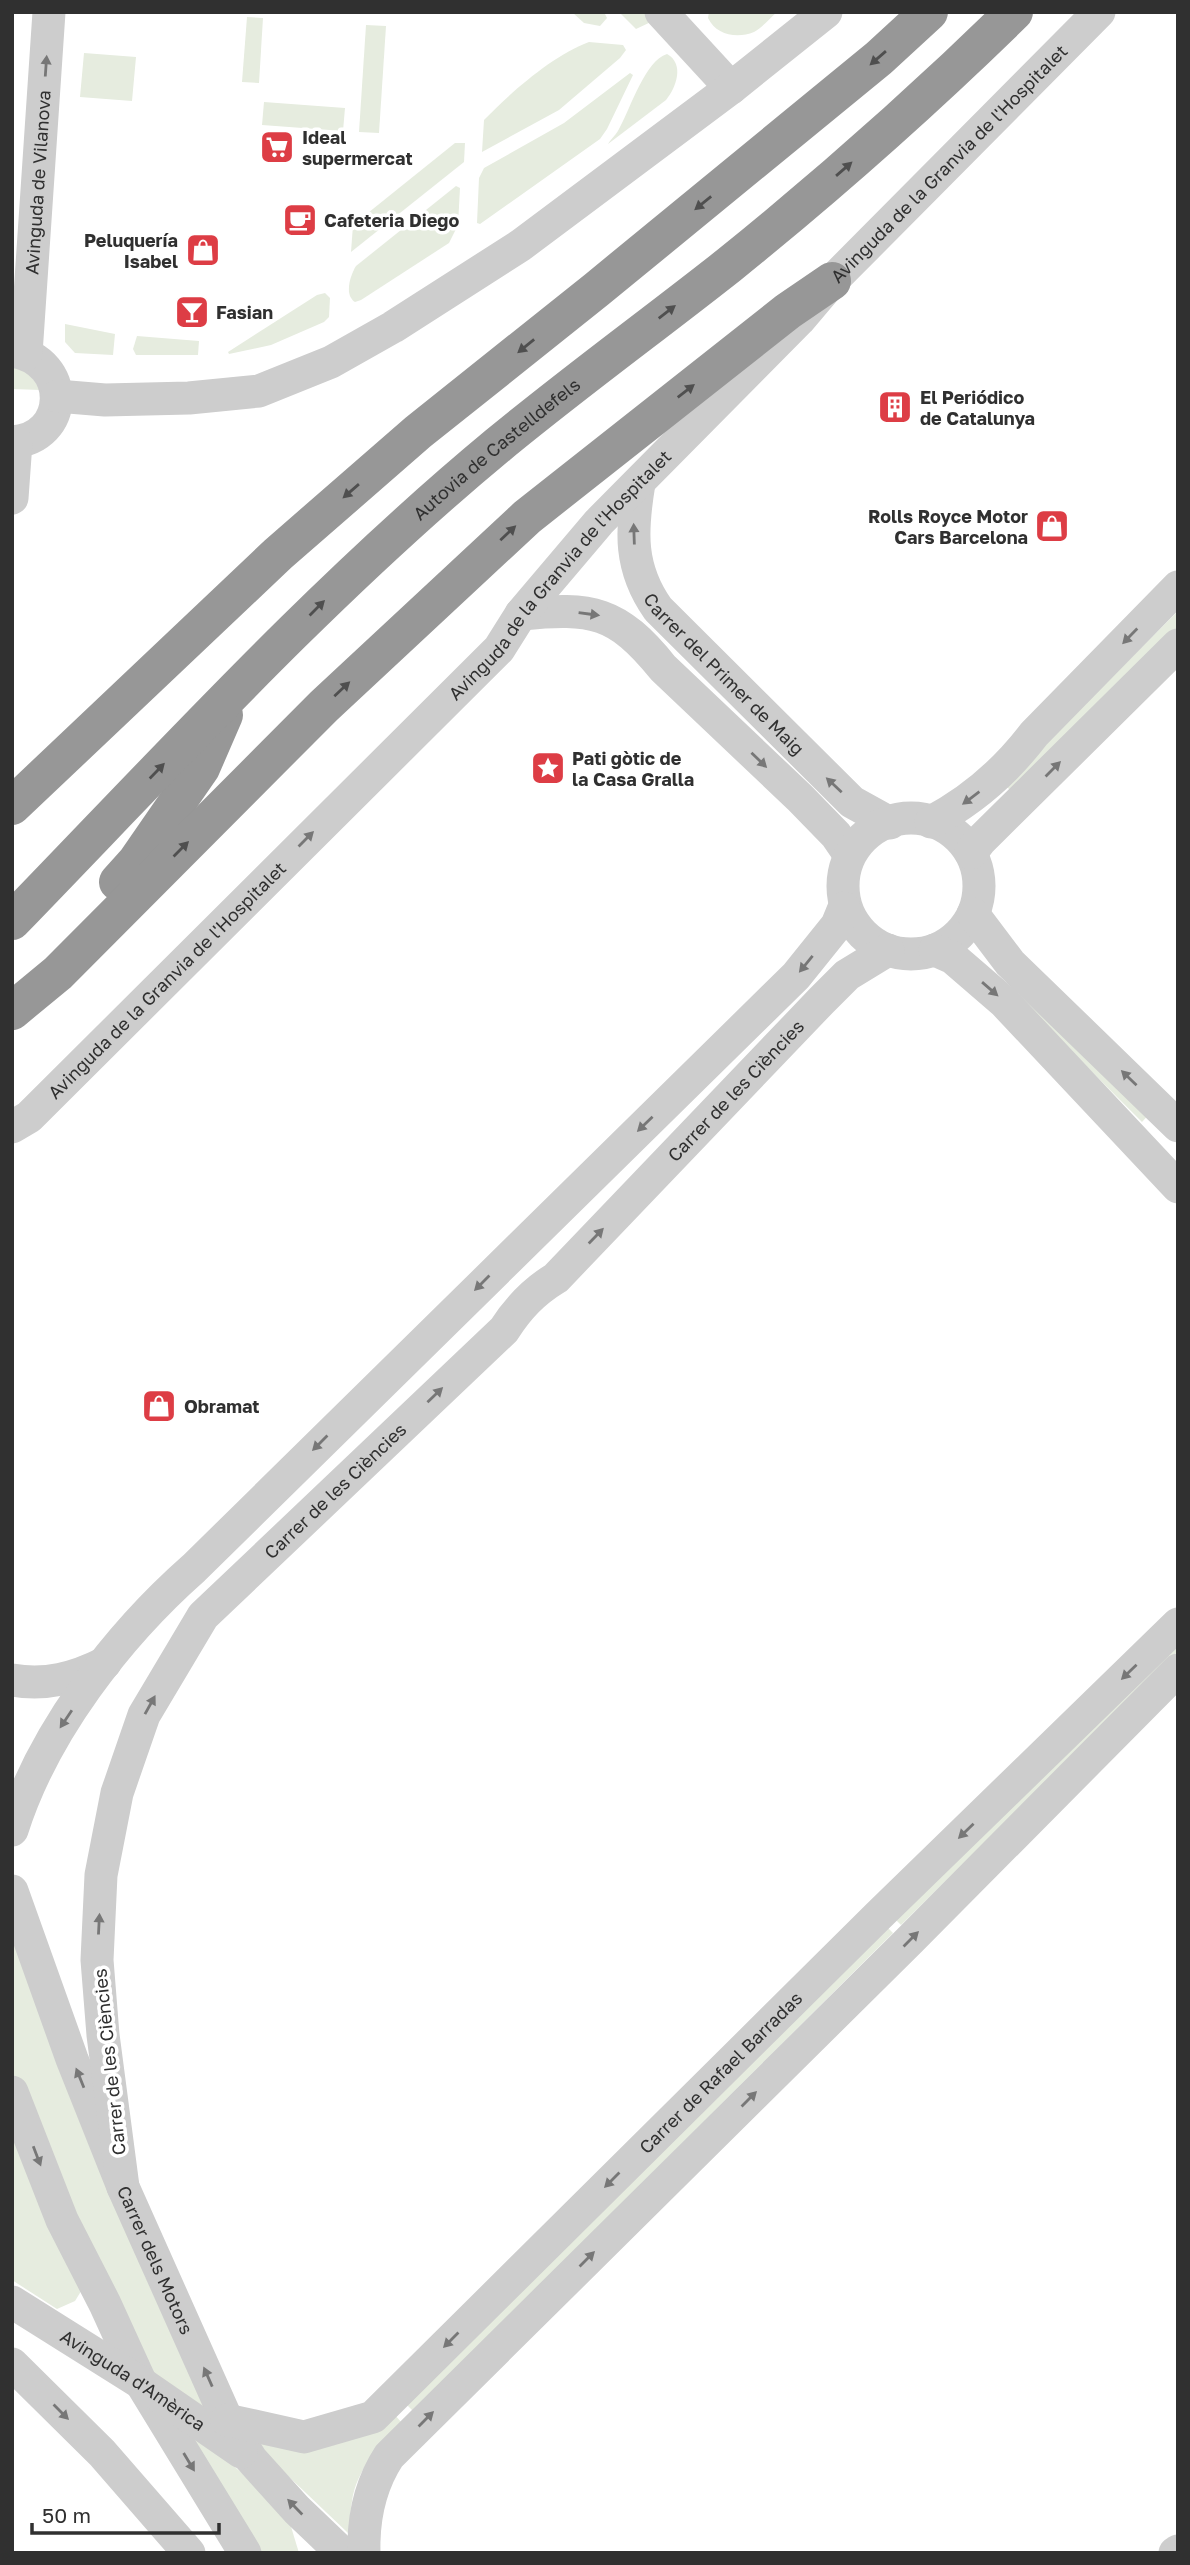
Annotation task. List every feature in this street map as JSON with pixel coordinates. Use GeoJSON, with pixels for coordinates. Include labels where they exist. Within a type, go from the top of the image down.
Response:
{"type":"FeatureCollection","features":[{"type":"Feature","properties":{"kind":"highway"},"geometry":{"type":"LineString","coordinates":[[16,803],[278,554],[408,441],[868,67],[929,12]]}},
{"type":"Feature","properties":{"kind":"highway","name":"Autovia de Castelldefels"},"geometry":{"type":"LineString","coordinates":[[12,921],[234,691],[370,556],[498,445],[729,264],[846,167],[1014,12]]}},
{"type":"Feature","properties":{"kind":"highway"},"geometry":{"type":"LineString","coordinates":[[12,1011],[58,973],[324,706],[527,517],[788,311],[832,281]]}},
{"type":"Feature","properties":{"kind":"highway"},"geometry":{"type":"LineString","coordinates":[[12,1003],[136,862],[201,768],[234,691]]}},
{"type":"Feature","properties":{"kind":"street","name":"Avinguda de Vilanova"},"geometry":{"type":"LineString","coordinates":[[19,353],[50,12]]}},
{"type":"Feature","properties":{"kind":"street"},"geometry":{"type":"LineString","coordinates":[[661,12],[732,88]]}},
{"type":"Feature","properties":{"kind":"street"},"geometry":{"type":"LineString","coordinates":[[57,396],[105,400],[189,398],[258,391],[331,362],[394,327],[521,245],[732,88],[826,12]]}},
{"type":"Feature","properties":{"kind":"street","name":"Avinguda de la Granvia de l'Hospitalet"},"geometry":{"type":"LineString","coordinates":[[12,1127],[29,1117],[499,649],[521,614],[599,522],[799,320],[832,281],[1099,12]]}},
{"type":"Feature","properties":{"kind":"street"},"geometry":{"type":"LineString","coordinates":[[12,498],[14,442],[37,435],[48,424],[55,412],[57,396],[49,371],[38,360],[19,353]]}},
{"type":"Feature","properties":{"kind":"street","name":"Carrer del Primer de Maig"},"geometry":{"type":"LineString","coordinates":[[639,483],[634,514],[635,549],[642,582],[658,609],[852,802],[890,823]]}},
{"type":"Feature","properties":{"kind":"street"},"geometry":{"type":"LineString","coordinates":[[931,822],[955,835],[977,864],[980,888],[973,914],[965,928],[954,939],[934,950],[915,953],[888,950],[870,941],[844,908],[840,885],[849,854],[859,841],[871,831],[890,823],[931,822],[958,808],[991,783],[1034,734],[1178,587]]}},
{"type":"Feature","properties":{"kind":"street","name":"Carrer del Primer de Maig"},"geometry":{"type":"LineString","coordinates":[[521,614],[548,611],[589,613],[614,621],[645,645],[663,668],[836,835],[849,854]]}},
{"type":"Feature","properties":{"kind":"street"},"geometry":{"type":"LineString","coordinates":[[971,853],[1178,645]]}},
{"type":"Feature","properties":{"kind":"street","name":"Carrer de les Ciències"},"geometry":{"type":"LineString","coordinates":[[12,1830],[36,1771],[61,1726],[105,1663],[164,1595],[796,976],[837,926],[844,908]]}},
{"type":"Feature","properties":{"kind":"street"},"geometry":{"type":"LineString","coordinates":[[973,914],[1010,962],[1178,1126]]}},
{"type":"Feature","properties":{"kind":"street","name":"Carrer de les Ciències"},"geometry":{"type":"LineString","coordinates":[[123,2187],[103,2035],[98,1972],[101,1875],[117,1793],[144,1716],[203,1616],[504,1330],[515,1312],[538,1289],[556,1278],[847,975],[888,950]]}},
{"type":"Feature","properties":{"kind":"street"},"geometry":{"type":"LineString","coordinates":[[934,950],[953,958],[1004,1002],[1178,1187]]}},
{"type":"Feature","properties":{"kind":"street"},"geometry":{"type":"LineString","coordinates":[[1144,1153],[1178,1156]]}},
{"type":"Feature","properties":{"kind":"street","name":"Carrer de Rafael Barradas"},"geometry":{"type":"LineString","coordinates":[[228,2420],[304,2437],[373,2417],[879,1915],[1178,1624]]}},
{"type":"Feature","properties":{"kind":"street","name":"Carrer de les Ciències"},"geometry":{"type":"LineString","coordinates":[[12,1680],[31,1683],[65,1680],[105,1663]]}},
{"type":"Feature","properties":{"kind":"street"},"geometry":{"type":"LineString","coordinates":[[364,2553],[366,2506],[389,2455],[899,1951],[1178,1670]]}},
{"type":"Feature","properties":{"kind":"street","name":"Carrer dels Motors"},"geometry":{"type":"LineString","coordinates":[[12,1891],[72,2059],[123,2187],[228,2420],[251,2459],[342,2553]]}},
{"type":"Feature","properties":{"kind":"street"},"geometry":{"type":"LineString","coordinates":[[12,2092],[62,2220],[141,2383],[245,2553]]}},
{"type":"Feature","properties":{"kind":"street","name":"Avinguda d'Amèrica"},"geometry":{"type":"LineString","coordinates":[[12,2302],[141,2383],[251,2459]]}},
{"type":"Feature","properties":{"kind":"street"},"geometry":{"type":"LineString","coordinates":[[65,2335],[105,2304]]}},
{"type":"Feature","properties":{"kind":"street"},"geometry":{"type":"LineString","coordinates":[[12,2364],[102,2453],[189,2553]]}},
{"type":"Feature","properties":{"kind":"shaded area"},"geometry":{"type":"Polygon","coordinates":[[[572,12],[604,12],[607,18],[600,26],[584,23],[572,12]]]}},
{"type":"Feature","properties":{"kind":"shaded area"},"geometry":{"type":"Polygon","coordinates":[[[619,12],[645,12],[653,21],[636,29],[619,12]]]}},
{"type":"Feature","properties":{"kind":"shaded area"},"geometry":{"type":"Polygon","coordinates":[[[709,12],[777,12],[757,30],[734,35],[716,28],[708,18],[709,12]]]}},
{"type":"Feature","properties":{"kind":"shaded area"},"geometry":{"type":"Polygon","coordinates":[[[247,17],[263,18],[259,83],[242,82],[247,17]]]}},
{"type":"Feature","properties":{"kind":"shaded area"},"geometry":{"type":"Polygon","coordinates":[[[366,25],[386,26],[379,133],[359,132],[366,25]]]}},
{"type":"Feature","properties":{"kind":"shaded area"},"geometry":{"type":"Polygon","coordinates":[[[589,42],[623,45],[626,50],[559,110],[482,152],[484,120],[506,98],[547,65],[589,42]]]}},
{"type":"Feature","properties":{"kind":"shaded area"},"geometry":{"type":"Polygon","coordinates":[[[84,53],[136,57],[132,101],[80,97],[84,53]]]}},
{"type":"Feature","properties":{"kind":"shaded area"},"geometry":{"type":"Polygon","coordinates":[[[667,54],[673,58],[677,70],[670,95],[608,144],[619,130],[645,75],[659,58],[667,54]]]}},
{"type":"Feature","properties":{"kind":"shaded area"},"geometry":{"type":"Polygon","coordinates":[[[630,73],[633,75],[600,139],[480,224],[477,223],[479,178],[484,168],[564,123],[630,73]]]}},
{"type":"Feature","properties":{"kind":"shaded area"},"geometry":{"type":"Polygon","coordinates":[[[264,102],[345,108],[343,131],[262,125],[264,102]]]}},
{"type":"Feature","properties":{"kind":"shaded area"},"geometry":{"type":"Polygon","coordinates":[[[455,143],[465,143],[464,162],[351,252],[353,225],[455,143]]]}},
{"type":"Feature","properties":{"kind":"shaded area"},"geometry":{"type":"Polygon","coordinates":[[[456,186],[460,188],[458,225],[449,243],[355,302],[349,290],[356,266],[456,186]]]}},
{"type":"Feature","properties":{"kind":"shaded area"},"geometry":{"type":"Polygon","coordinates":[[[325,293],[330,298],[329,317],[324,322],[271,345],[229,354],[228,352],[317,295],[325,293]]]}},
{"type":"Feature","properties":{"kind":"shaded area"},"geometry":{"type":"Polygon","coordinates":[[[65,324],[115,334],[113,355],[75,353],[65,342],[65,324]]]}},
{"type":"Feature","properties":{"kind":"shaded area"},"geometry":{"type":"Polygon","coordinates":[[[137,336],[199,341],[198,355],[136,355],[133,349],[137,336]]]}},
{"type":"Feature","properties":{"kind":"shaded area"},"geometry":{"type":"Polygon","coordinates":[[[12,366],[26,369],[41,390],[12,389],[12,366]]]}},
{"type":"Feature","properties":{"kind":"shaded area"},"geometry":{"type":"Polygon","coordinates":[[[1178,611],[1178,629],[1013,793],[1004,784],[1178,611]]]}},
{"type":"Feature","properties":{"kind":"shaded area"},"geometry":{"type":"Polygon","coordinates":[[[1029,990],[1151,1112],[1142,1122],[1020,1000],[1029,990]]]}},
{"type":"Feature","properties":{"kind":"shaded area"},"geometry":{"type":"Polygon","coordinates":[[[1178,1644],[1178,1651],[901,1925],[892,1916],[1178,1644]]]}},
{"type":"Feature","properties":{"kind":"shaded area"},"geometry":{"type":"Polygon","coordinates":[[[12,1918],[145,2276],[179,2351],[215,2417],[142,2364],[22,2099],[12,2072],[12,1918]]]}},
{"type":"Feature","properties":{"kind":"shaded area"},"geometry":{"type":"Polygon","coordinates":[[[884,1924],[893,1933],[413,2411],[404,2402],[884,1924]]]}},
{"type":"Feature","properties":{"kind":"shaded area"},"geometry":{"type":"Polygon","coordinates":[[[12,2123],[83,2288],[75,2301],[57,2309],[12,2280],[12,2123]]]}},
{"type":"Feature","properties":{"kind":"shaded area"},"geometry":{"type":"Polygon","coordinates":[[[393,2413],[402,2423],[371,2458],[359,2478],[352,2501],[348,2533],[265,2454],[252,2433],[393,2413]]]}},
{"type":"Feature","properties":{"kind":"shaded area"},"geometry":{"type":"Polygon","coordinates":[[[177,2424],[262,2490],[289,2520],[299,2553],[255,2553],[177,2424]]]}},
{"type":"Feature","properties":{"kind":"place","name":"Ideal supermercat"},"geometry":{"type":"Point","coordinates":[277,147]}},
{"type":"Feature","properties":{"kind":"place","name":"Cafeteria Diego"},"geometry":{"type":"Point","coordinates":[300,220]}},
{"type":"Feature","properties":{"kind":"place","name":"Peluquería Isabel"},"geometry":{"type":"Point","coordinates":[203,250]}},
{"type":"Feature","properties":{"kind":"place","name":"Fasian"},"geometry":{"type":"Point","coordinates":[192,312]}},
{"type":"Feature","properties":{"kind":"place","name":"El Periódico de Catalunya"},"geometry":{"type":"Point","coordinates":[895,407]}},
{"type":"Feature","properties":{"kind":"place","name":"Rolls Royce Motor Cars Barcelona"},"geometry":{"type":"Point","coordinates":[1052,526]}},
{"type":"Feature","properties":{"kind":"place","name":"Pati gòtic de la Casa Gralla"},"geometry":{"type":"Point","coordinates":[548,768]}},
{"type":"Feature","properties":{"kind":"place","name":"Obramat"},"geometry":{"type":"Point","coordinates":[159,1406]}}]}
